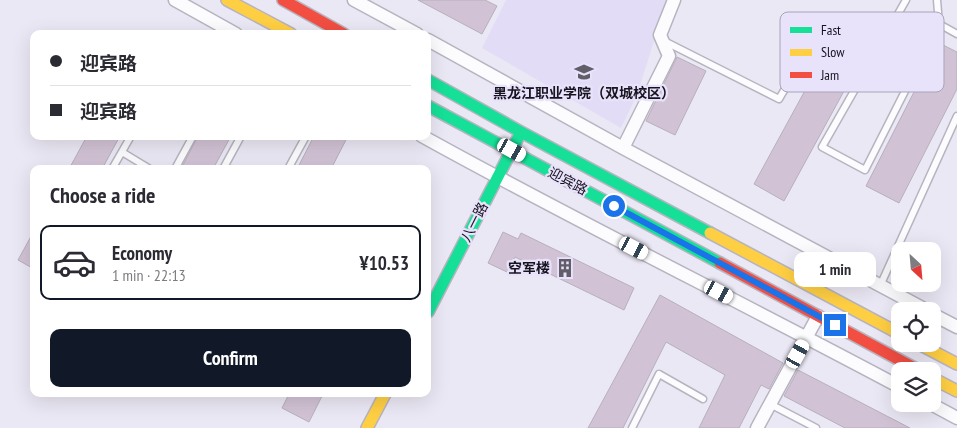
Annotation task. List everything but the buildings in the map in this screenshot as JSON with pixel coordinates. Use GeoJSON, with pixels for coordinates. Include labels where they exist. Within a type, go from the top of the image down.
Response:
{"type":"FeatureCollection","features":[{"type":"Feature","properties":{"kind":"main road"},"geometry":{"type":"LineString","coordinates":[[227,0],[283,30]]}},
{"type":"Feature","properties":{"kind":"main road"},"geometry":{"type":"LineString","coordinates":[[283,0],[337,30]]}},
{"type":"Feature","properties":{"kind":"main road","name":"迎宾路"},"geometry":{"type":"LineString","coordinates":[[431,82],[521,132],[891,329]]}},
{"type":"Feature","properties":{"kind":"main road","name":"迎宾路"},"geometry":{"type":"LineString","coordinates":[[431,108],[903,362]]}},
{"type":"Feature","properties":{"kind":"main road","name":"八一路"},"geometry":{"type":"LineString","coordinates":[[431,306],[521,132]]}},
{"type":"Feature","properties":{"kind":"main road"},"geometry":{"type":"LineString","coordinates":[[934,352],[957,364]]}},
{"type":"Feature","properties":{"kind":"main road"},"geometry":{"type":"LineString","coordinates":[[941,383],[957,392]]}},
{"type":"Feature","properties":{"kind":"main road"},"geometry":{"type":"LineString","coordinates":[[367,428],[383,397]]}},
{"type":"Feature","properties":{"kind":"street"},"geometry":{"type":"LineString","coordinates":[[175,0],[229,30]]}},
{"type":"Feature","properties":{"kind":"street"},"geometry":{"type":"LineString","coordinates":[[354,0],[410,30]]}},
{"type":"Feature","properties":{"kind":"street"},"geometry":{"type":"LineString","coordinates":[[623,148],[669,56],[660,35],[674,0]]}},
{"type":"Feature","properties":{"kind":"street"},"geometry":{"type":"LineString","coordinates":[[431,42],[623,148],[911,302]]}},
{"type":"Feature","properties":{"kind":"street"},"geometry":{"type":"LineString","coordinates":[[429,140],[497,178],[891,382]]}},
{"type":"Feature","properties":{"kind":"street"},"geometry":{"type":"LineString","coordinates":[[757,428],[818,316]]}},
{"type":"Feature","properties":{"kind":"street"},"geometry":{"type":"LineString","coordinates":[[941,318],[957,326]]}},
{"type":"Feature","properties":{"kind":"street"},"geometry":{"type":"LineString","coordinates":[[941,409],[957,418]]}},
{"type":"Feature","properties":{"kind":"lane"},"geometry":{"type":"LineString","coordinates":[[899,12],[906,0]]}},
{"type":"Feature","properties":{"kind":"lane"},"geometry":{"type":"LineString","coordinates":[[944,26],[957,34]]}},
{"type":"Feature","properties":{"kind":"lane"},"geometry":{"type":"LineString","coordinates":[[663,41],[779,99],[783,92]]}},
{"type":"Feature","properties":{"kind":"lane"},"geometry":{"type":"LineString","coordinates":[[853,92],[822,147],[865,170],[905,92]]}},
{"type":"Feature","properties":{"kind":"lane"},"geometry":{"type":"LineString","coordinates":[[880,286],[957,116]]}},
{"type":"Feature","properties":{"kind":"lane"},"geometry":{"type":"LineString","coordinates":[[114,165],[128,140]]}},
{"type":"Feature","properties":{"kind":"lane"},"geometry":{"type":"LineString","coordinates":[[177,165],[191,140]]}},
{"type":"Feature","properties":{"kind":"lane"},"geometry":{"type":"LineString","coordinates":[[225,165],[239,140]]}},
{"type":"Feature","properties":{"kind":"lane"},"geometry":{"type":"LineString","coordinates":[[290,165],[304,140]]}},
{"type":"Feature","properties":{"kind":"lane"},"geometry":{"type":"LineString","coordinates":[[122,152],[143,165]]}},
{"type":"Feature","properties":{"kind":"lane"},"geometry":{"type":"LineString","coordinates":[[632,428],[659,374],[703,400]]}},
{"type":"Feature","properties":{"kind":"lane"},"geometry":{"type":"LineString","coordinates":[[770,404],[816,428]]}},
{"type":"Feature","properties":{"kind":"shaded area","name":"黑龙江职业学院（双城校区）"},"geometry":{"type":"Polygon","coordinates":[[[506,0],[667,0],[637,95],[621,128],[482,48],[506,0]]]}},
{"type":"Feature","properties":{"kind":"traffic: fast"},"geometry":{"type":"LineString","coordinates":[[431,82],[710,233]]}},
{"type":"Feature","properties":{"kind":"traffic: fast"},"geometry":{"type":"LineString","coordinates":[[431,108],[720,263]]}},
{"type":"Feature","properties":{"kind":"traffic: fast"},"geometry":{"type":"LineString","coordinates":[[431,306],[521,132]]}},
{"type":"Feature","properties":{"kind":"traffic: slow"},"geometry":{"type":"LineString","coordinates":[[227,0],[283,30]]}},
{"type":"Feature","properties":{"kind":"traffic: slow"},"geometry":{"type":"LineString","coordinates":[[710,233],[891,329]]}},
{"type":"Feature","properties":{"kind":"traffic: slow"},"geometry":{"type":"LineString","coordinates":[[934,352],[957,364]]}},
{"type":"Feature","properties":{"kind":"traffic: slow"},"geometry":{"type":"LineString","coordinates":[[941,383],[957,391]]}},
{"type":"Feature","properties":{"kind":"traffic: slow"},"geometry":{"type":"LineString","coordinates":[[367,428],[383,397]]}},
{"type":"Feature","properties":{"kind":"traffic: jam"},"geometry":{"type":"LineString","coordinates":[[283,0],[337,30]]}},
{"type":"Feature","properties":{"kind":"traffic: jam"},"geometry":{"type":"LineString","coordinates":[[720,263],[903,362]]}},
{"type":"Feature","properties":{"kind":"place","name":"黑龙江职业学院（双城校区）"},"geometry":{"type":"Point","coordinates":[584,72]}},
{"type":"Feature","properties":{"kind":"place","name":"空军楼"},"geometry":{"type":"Point","coordinates":[565,268]}},
{"type":"Feature","properties":{"kind":"route"},"geometry":{"type":"LineString","coordinates":[[614,206],[835,325]]}}]}
